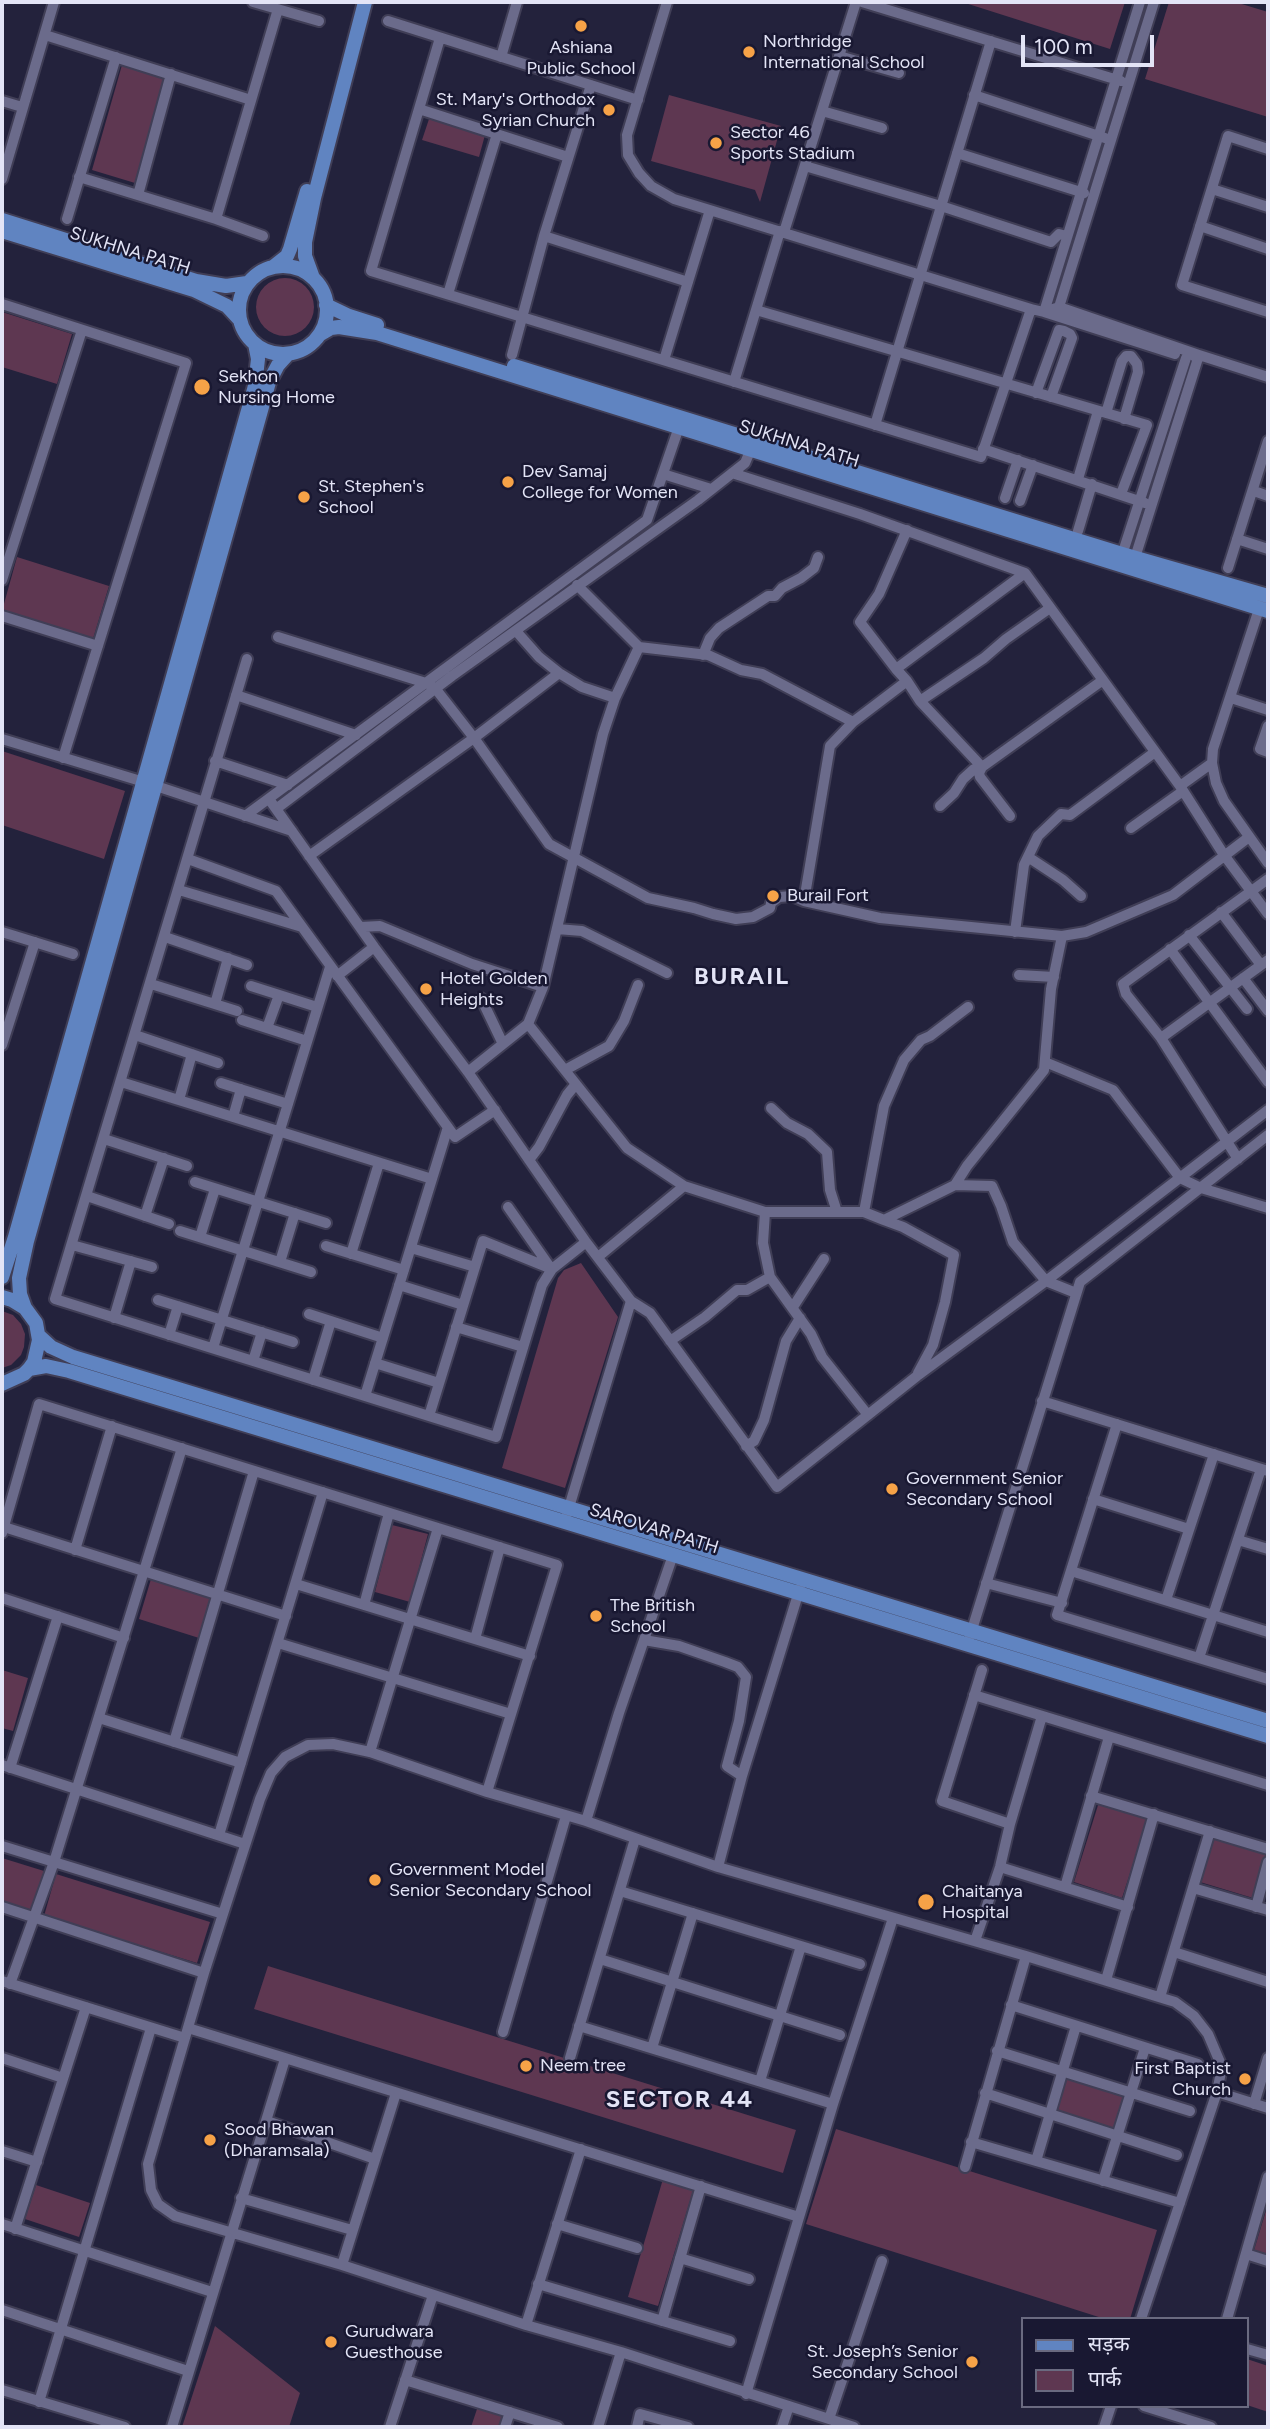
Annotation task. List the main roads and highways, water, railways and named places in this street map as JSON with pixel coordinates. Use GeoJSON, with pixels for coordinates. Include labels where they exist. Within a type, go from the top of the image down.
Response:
{"type":"FeatureCollection","features":[{"type":"Feature","properties":{"kind":"main road"},"geometry":{"type":"LineString","coordinates":[[273,267],[287,256],[290,249],[356,2]]}},
{"type":"Feature","properties":{"kind":"main road"},"geometry":{"type":"LineString","coordinates":[[313,278],[294,267],[273,267],[263,270],[247,283],[240,297],[240,320],[246,334],[255,344],[271,352],[288,354],[305,348],[319,335],[326,321],[327,305],[305,256],[305,242],[365,2]]}},
{"type":"Feature","properties":{"kind":"main road","name":"SUKHNA PATH"},"geometry":{"type":"LineString","coordinates":[[2,220],[196,281],[226,286],[247,283]]}},
{"type":"Feature","properties":{"kind":"main road","name":"SUKHNA PATH"},"geometry":{"type":"LineString","coordinates":[[2,231],[194,290],[227,306],[240,320]]}},
{"type":"Feature","properties":{"kind":"main road","name":"SUKHNA PATH"},"geometry":{"type":"LineString","coordinates":[[327,305],[349,316],[714,426],[1127,561]]}},
{"type":"Feature","properties":{"kind":"main road","name":"SUKHNA PATH"},"geometry":{"type":"LineString","coordinates":[[319,335],[339,327],[377,333],[751,449],[1265,602]]}},
{"type":"Feature","properties":{"kind":"main road"},"geometry":{"type":"LineString","coordinates":[[2,1384],[29,1369],[34,1362],[39,1336],[36,1324],[25,1308],[20,1294],[19,1278],[27,1241],[257,379],[258,359],[255,344]]}},
{"type":"Feature","properties":{"kind":"main road"},"geometry":{"type":"LineString","coordinates":[[2,1277],[269,382],[288,354]]}},
{"type":"Feature","properties":{"kind":"main road"},"geometry":{"type":"LineString","coordinates":[[2,1297],[25,1308]]}},
{"type":"Feature","properties":{"kind":"main road","name":"SAROVAR PATH"},"geometry":{"type":"LineString","coordinates":[[39,1336],[51,1347],[73,1357],[567,1515],[969,1638],[1268,1736]]}},
{"type":"Feature","properties":{"kind":"main road","name":"SAROVAR PATH"},"geometry":{"type":"LineString","coordinates":[[29,1369],[46,1366],[69,1371],[567,1515],[673,1555],[800,1586]]}},
{"type":"Feature","properties":{"kind":"main road","name":"SAROVAR PATH"},"geometry":{"type":"LineString","coordinates":[[969,1638],[1268,1721]]}},
{"type":"Feature","properties":{"kind":"place","name":"Ashiana Public School"},"geometry":{"type":"Point","coordinates":[581,26]}},
{"type":"Feature","properties":{"kind":"place","name":"Northridge International School"},"geometry":{"type":"Point","coordinates":[749,52]}},
{"type":"Feature","properties":{"kind":"place","name":"St. Mary's Orthodox Syrian Church"},"geometry":{"type":"Point","coordinates":[609,110]}},
{"type":"Feature","properties":{"kind":"place","name":"Sector 46 Sports Stadium"},"geometry":{"type":"Point","coordinates":[716,143]}},
{"type":"Feature","properties":{"kind":"place","name":"Sekhon Nursing Home"},"geometry":{"type":"Point","coordinates":[202,387]}},
{"type":"Feature","properties":{"kind":"place","name":"Dev Samaj College for Women"},"geometry":{"type":"Point","coordinates":[508,482]}},
{"type":"Feature","properties":{"kind":"place","name":"St. Stephen's School"},"geometry":{"type":"Point","coordinates":[304,497]}},
{"type":"Feature","properties":{"kind":"place","name":"Burail Fort"},"geometry":{"type":"Point","coordinates":[773,896]}},
{"type":"Feature","properties":{"kind":"place","name":"Hotel Golden Heights"},"geometry":{"type":"Point","coordinates":[426,989]}},
{"type":"Feature","properties":{"kind":"place","name":"Government Senior Secondary School"},"geometry":{"type":"Point","coordinates":[892,1489]}},
{"type":"Feature","properties":{"kind":"place","name":"The British School"},"geometry":{"type":"Point","coordinates":[596,1616]}},
{"type":"Feature","properties":{"kind":"place","name":"Government Model Senior Secondary School"},"geometry":{"type":"Point","coordinates":[375,1880]}},
{"type":"Feature","properties":{"kind":"place","name":"Chaitanya Hospital"},"geometry":{"type":"Point","coordinates":[926,1902]}},
{"type":"Feature","properties":{"kind":"place","name":"Neem tree"},"geometry":{"type":"Point","coordinates":[526,2066]}},
{"type":"Feature","properties":{"kind":"place","name":"First Baptist Church"},"geometry":{"type":"Point","coordinates":[1245,2079]}},
{"type":"Feature","properties":{"kind":"place","name":"Sood Bhawan (Dharamsala)"},"geometry":{"type":"Point","coordinates":[210,2140]}},
{"type":"Feature","properties":{"kind":"place","name":"Gurudwara Guesthouse"},"geometry":{"type":"Point","coordinates":[331,2342]}},
{"type":"Feature","properties":{"kind":"place","name":"St. Joseph’s Senior Secondary School"},"geometry":{"type":"Point","coordinates":[972,2362]}},
{"type":"Feature","properties":{"kind":"district","name":"BURAIL"},"geometry":{"type":"Point","coordinates":[742,977]}},
{"type":"Feature","properties":{"kind":"district","name":"SECTOR 44"},"geometry":{"type":"Point","coordinates":[680,2100]}}]}
